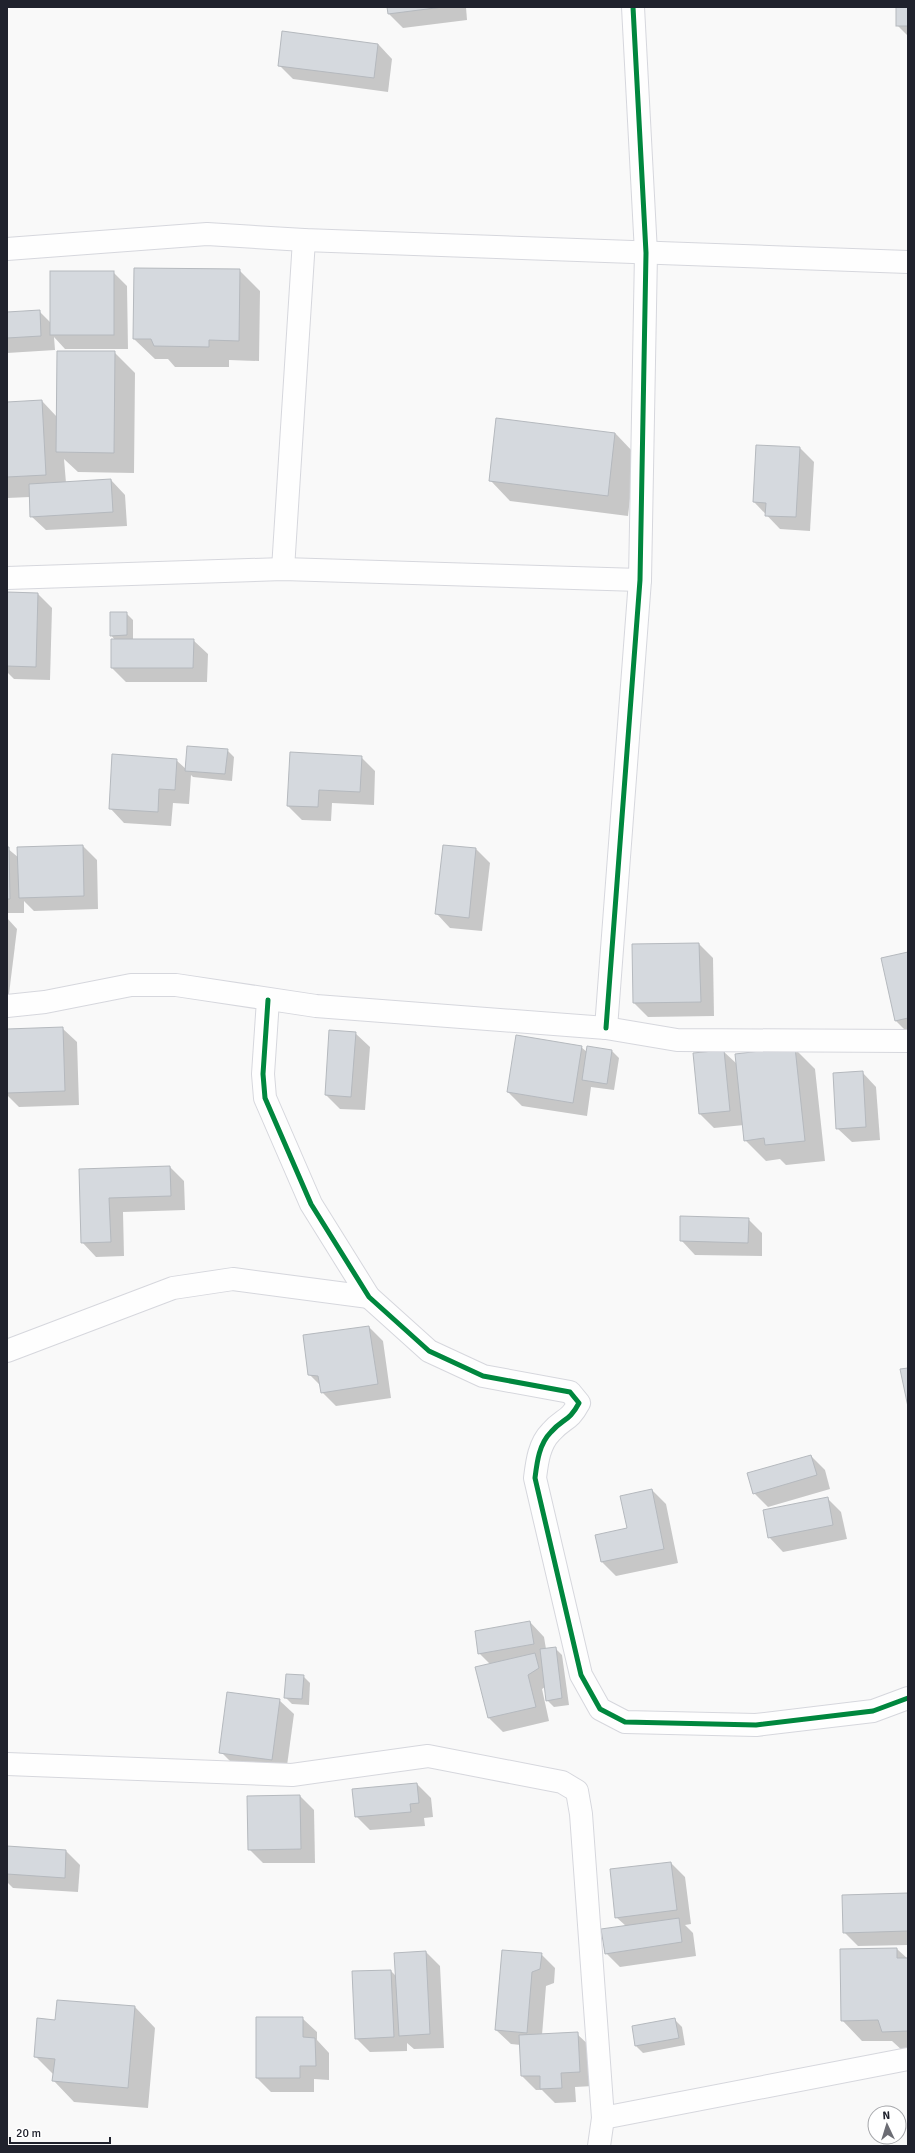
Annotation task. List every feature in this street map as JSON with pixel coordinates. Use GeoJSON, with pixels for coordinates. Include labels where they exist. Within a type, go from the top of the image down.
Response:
{"type":"FeatureCollection","features":[{"type":"Feature","properties":{"kind":"street"},"geometry":{"type":"LineString","coordinates":[[606,1028],[640,580],[646,253],[633,7]]}},
{"type":"Feature","properties":{"kind":"street"},"geometry":{"type":"LineString","coordinates":[[7,249],[207,234],[304,240],[908,262]]}},
{"type":"Feature","properties":{"kind":"street"},"geometry":{"type":"LineString","coordinates":[[283,569],[304,240]]}},
{"type":"Feature","properties":{"kind":"street"},"geometry":{"type":"LineString","coordinates":[[7,578],[283,569],[640,580]]}},
{"type":"Feature","properties":{"kind":"street"},"geometry":{"type":"LineString","coordinates":[[7,1006],[45,1002],[131,985],[176,985],[316,1006],[606,1028],[677,1040],[908,1041]]}},
{"type":"Feature","properties":{"kind":"street"},"geometry":{"type":"LineString","coordinates":[[268,1000],[263,1074],[265,1098],[311,1204],[369,1297],[429,1351],[483,1376],[570,1392],[579,1403],[572,1416],[551,1432],[538,1456],[535,1478],[581,1675],[600,1710],[625,1722],[756,1725],[873,1711],[908,1698]]}},
{"type":"Feature","properties":{"kind":"street"},"geometry":{"type":"LineString","coordinates":[[7,1351],[173,1288],[233,1279],[369,1297]]}},
{"type":"Feature","properties":{"kind":"street"},"geometry":{"type":"LineString","coordinates":[[7,1764],[292,1775],[428,1756],[562,1782],[577,1791],[581,1814],[603,2118],[599,2146]]}},
{"type":"Feature","properties":{"kind":"street"},"geometry":{"type":"LineString","coordinates":[[603,2118],[908,2059]]}},
{"type":"Feature","properties":{"kind":"building"},"geometry":{"type":"Polygon","coordinates":[[[387,7],[443,7],[388,14],[387,7]]]}},
{"type":"Feature","properties":{"kind":"building"},"geometry":{"type":"Polygon","coordinates":[[[896,7],[908,7],[908,26],[896,26],[896,7]]]}},
{"type":"Feature","properties":{"kind":"building"},"geometry":{"type":"Polygon","coordinates":[[[282,31],[378,44],[374,78],[278,66],[282,31]]]}},
{"type":"Feature","properties":{"kind":"building"},"geometry":{"type":"Polygon","coordinates":[[[134,268],[240,269],[239,341],[209,340],[209,347],[154,346],[151,339],[133,339],[134,268]]]}},
{"type":"Feature","properties":{"kind":"building"},"geometry":{"type":"Polygon","coordinates":[[[50,271],[114,271],[114,335],[50,335],[50,271]]]}},
{"type":"Feature","properties":{"kind":"building"},"geometry":{"type":"Polygon","coordinates":[[[40,310],[41,336],[7,338],[7,312],[40,310]]]}},
{"type":"Feature","properties":{"kind":"building"},"geometry":{"type":"Polygon","coordinates":[[[57,351],[115,351],[114,453],[56,452],[57,351]]]}},
{"type":"Feature","properties":{"kind":"building"},"geometry":{"type":"Polygon","coordinates":[[[42,400],[46,475],[7,477],[7,402],[42,400]]]}},
{"type":"Feature","properties":{"kind":"building"},"geometry":{"type":"Polygon","coordinates":[[[496,418],[615,433],[608,496],[489,481],[496,418]]]}},
{"type":"Feature","properties":{"kind":"building"},"geometry":{"type":"Polygon","coordinates":[[[756,445],[800,447],[796,517],[765,516],[766,503],[753,502],[756,445]]]}},
{"type":"Feature","properties":{"kind":"building"},"geometry":{"type":"Polygon","coordinates":[[[111,479],[113,512],[30,517],[29,484],[111,479]]]}},
{"type":"Feature","properties":{"kind":"building"},"geometry":{"type":"Polygon","coordinates":[[[7,592],[38,593],[36,667],[7,666],[7,592]]]}},
{"type":"Feature","properties":{"kind":"building"},"geometry":{"type":"Polygon","coordinates":[[[110,612],[127,612],[127,635],[110,636],[110,612]]]}},
{"type":"Feature","properties":{"kind":"building"},"geometry":{"type":"Polygon","coordinates":[[[111,639],[194,639],[193,668],[111,668],[111,639]]]}},
{"type":"Feature","properties":{"kind":"building"},"geometry":{"type":"Polygon","coordinates":[[[187,746],[228,749],[225,774],[185,771],[187,746]]]}},
{"type":"Feature","properties":{"kind":"building"},"geometry":{"type":"Polygon","coordinates":[[[290,752],[362,756],[360,792],[319,790],[318,807],[287,806],[290,752]]]}},
{"type":"Feature","properties":{"kind":"building"},"geometry":{"type":"Polygon","coordinates":[[[112,754],[177,759],[175,790],[159,789],[158,812],[109,809],[112,754]]]}},
{"type":"Feature","properties":{"kind":"building"},"geometry":{"type":"Polygon","coordinates":[[[83,845],[84,896],[19,898],[17,847],[83,845]]]}},
{"type":"Feature","properties":{"kind":"building"},"geometry":{"type":"Polygon","coordinates":[[[443,845],[476,848],[469,918],[435,914],[443,845]]]}},
{"type":"Feature","properties":{"kind":"building"},"geometry":{"type":"Polygon","coordinates":[[[7,847],[9,847],[10,899],[7,899],[7,847]]]}},
{"type":"Feature","properties":{"kind":"building"},"geometry":{"type":"Polygon","coordinates":[[[699,943],[701,1002],[633,1003],[632,944],[699,943]]]}},
{"type":"Feature","properties":{"kind":"building"},"geometry":{"type":"Polygon","coordinates":[[[908,952],[908,1018],[895,1021],[881,958],[908,952]]]}},
{"type":"Feature","properties":{"kind":"building"},"geometry":{"type":"Polygon","coordinates":[[[63,1027],[65,1091],[7,1093],[7,1029],[63,1027]]]}},
{"type":"Feature","properties":{"kind":"building"},"geometry":{"type":"Polygon","coordinates":[[[329,1030],[356,1032],[351,1097],[325,1095],[329,1030]]]}},
{"type":"Feature","properties":{"kind":"building"},"geometry":{"type":"Polygon","coordinates":[[[516,1035],[582,1046],[573,1103],[507,1092],[516,1035]]]}},
{"type":"Feature","properties":{"kind":"building"},"geometry":{"type":"Polygon","coordinates":[[[587,1046],[612,1050],[607,1084],[582,1080],[587,1046]]]}},
{"type":"Feature","properties":{"kind":"building"},"geometry":{"type":"Polygon","coordinates":[[[795,1047],[805,1141],[765,1145],[764,1138],[744,1141],[735,1054],[795,1047]]]}},
{"type":"Feature","properties":{"kind":"building"},"geometry":{"type":"Polygon","coordinates":[[[724,1050],[730,1111],[699,1114],[693,1053],[724,1050]]]}},
{"type":"Feature","properties":{"kind":"building"},"geometry":{"type":"Polygon","coordinates":[[[863,1071],[866,1127],[836,1129],[833,1073],[863,1071]]]}},
{"type":"Feature","properties":{"kind":"building"},"geometry":{"type":"Polygon","coordinates":[[[170,1166],[171,1196],[109,1198],[111,1242],[81,1243],[79,1169],[170,1166]]]}},
{"type":"Feature","properties":{"kind":"building"},"geometry":{"type":"Polygon","coordinates":[[[680,1216],[749,1218],[748,1243],[680,1241],[680,1216]]]}},
{"type":"Feature","properties":{"kind":"building"},"geometry":{"type":"Polygon","coordinates":[[[369,1326],[378,1384],[321,1393],[318,1376],[308,1375],[303,1335],[369,1326]]]}},
{"type":"Feature","properties":{"kind":"building"},"geometry":{"type":"Polygon","coordinates":[[[908,1368],[908,1407],[900,1369],[908,1368]]]}},
{"type":"Feature","properties":{"kind":"building"},"geometry":{"type":"Polygon","coordinates":[[[811,1455],[817,1475],[753,1494],[747,1473],[811,1455]]]}},
{"type":"Feature","properties":{"kind":"building"},"geometry":{"type":"Polygon","coordinates":[[[652,1489],[664,1549],[601,1562],[595,1535],[627,1528],[620,1496],[652,1489]]]}},
{"type":"Feature","properties":{"kind":"building"},"geometry":{"type":"Polygon","coordinates":[[[828,1497],[833,1525],[768,1538],[763,1510],[828,1497]]]}},
{"type":"Feature","properties":{"kind":"building"},"geometry":{"type":"Polygon","coordinates":[[[530,1621],[534,1644],[478,1654],[475,1631],[530,1621]]]}},
{"type":"Feature","properties":{"kind":"building"},"geometry":{"type":"Polygon","coordinates":[[[556,1647],[562,1698],[546,1701],[540,1649],[556,1647]]]}},
{"type":"Feature","properties":{"kind":"building"},"geometry":{"type":"Polygon","coordinates":[[[535,1653],[539,1668],[528,1675],[536,1707],[488,1718],[475,1667],[535,1653]]]}},
{"type":"Feature","properties":{"kind":"building"},"geometry":{"type":"Polygon","coordinates":[[[286,1674],[304,1675],[302,1699],[284,1698],[286,1674]]]}},
{"type":"Feature","properties":{"kind":"building"},"geometry":{"type":"Polygon","coordinates":[[[227,1692],[280,1699],[272,1760],[219,1753],[227,1692]]]}},
{"type":"Feature","properties":{"kind":"building"},"geometry":{"type":"Polygon","coordinates":[[[417,1783],[419,1803],[410,1804],[411,1812],[355,1817],[352,1789],[417,1783]]]}},
{"type":"Feature","properties":{"kind":"building"},"geometry":{"type":"Polygon","coordinates":[[[300,1795],[301,1849],[248,1850],[247,1796],[300,1795]]]}},
{"type":"Feature","properties":{"kind":"building"},"geometry":{"type":"Polygon","coordinates":[[[7,1846],[66,1850],[65,1878],[7,1874],[7,1846]]]}},
{"type":"Feature","properties":{"kind":"building"},"geometry":{"type":"Polygon","coordinates":[[[671,1862],[677,1910],[615,1918],[610,1869],[671,1862]]]}},
{"type":"Feature","properties":{"kind":"building"},"geometry":{"type":"Polygon","coordinates":[[[908,1893],[908,1931],[843,1933],[842,1895],[908,1893]]]}},
{"type":"Feature","properties":{"kind":"building"},"geometry":{"type":"Polygon","coordinates":[[[679,1918],[682,1942],[605,1954],[601,1929],[679,1918]]]}},
{"type":"Feature","properties":{"kind":"building"},"geometry":{"type":"Polygon","coordinates":[[[897,1948],[897,1958],[908,1958],[908,2031],[882,2032],[878,2020],[841,2021],[840,1949],[897,1948]]]}},
{"type":"Feature","properties":{"kind":"building"},"geometry":{"type":"Polygon","coordinates":[[[502,1950],[542,1953],[540,1969],[532,1972],[527,2033],[495,2030],[502,1950]]]}},
{"type":"Feature","properties":{"kind":"building"},"geometry":{"type":"Polygon","coordinates":[[[426,1951],[430,2034],[399,2036],[394,1953],[426,1951]]]}},
{"type":"Feature","properties":{"kind":"building"},"geometry":{"type":"Polygon","coordinates":[[[391,1970],[394,2037],[355,2039],[352,1971],[391,1970]]]}},
{"type":"Feature","properties":{"kind":"building"},"geometry":{"type":"Polygon","coordinates":[[[57,2000],[135,2006],[128,2088],[52,2081],[55,2059],[34,2057],[37,2018],[55,2020],[57,2000]]]}},
{"type":"Feature","properties":{"kind":"building"},"geometry":{"type":"Polygon","coordinates":[[[256,2017],[303,2017],[303,2037],[315,2038],[316,2066],[300,2066],[300,2078],[256,2078],[256,2017]]]}},
{"type":"Feature","properties":{"kind":"building"},"geometry":{"type":"Polygon","coordinates":[[[675,2018],[679,2038],[635,2046],[632,2026],[675,2018]]]}},
{"type":"Feature","properties":{"kind":"building"},"geometry":{"type":"Polygon","coordinates":[[[578,2032],[580,2072],[561,2073],[562,2088],[540,2089],[540,2076],[521,2076],[519,2035],[578,2032]]]}},
{"type":"Feature","properties":{"kind":"cycle path"},"geometry":{"type":"LineString","coordinates":[[606,1028],[640,580],[646,253],[633,7]]}},
{"type":"Feature","properties":{"kind":"cycle path"},"geometry":{"type":"LineString","coordinates":[[268,1000],[263,1074],[265,1098],[311,1204],[369,1297],[429,1351],[483,1376],[570,1392],[579,1403],[572,1414],[555,1428],[544,1442],[541,1448],[535,1478],[581,1675],[600,1709],[625,1722],[756,1725],[873,1711],[908,1698]]}}]}
